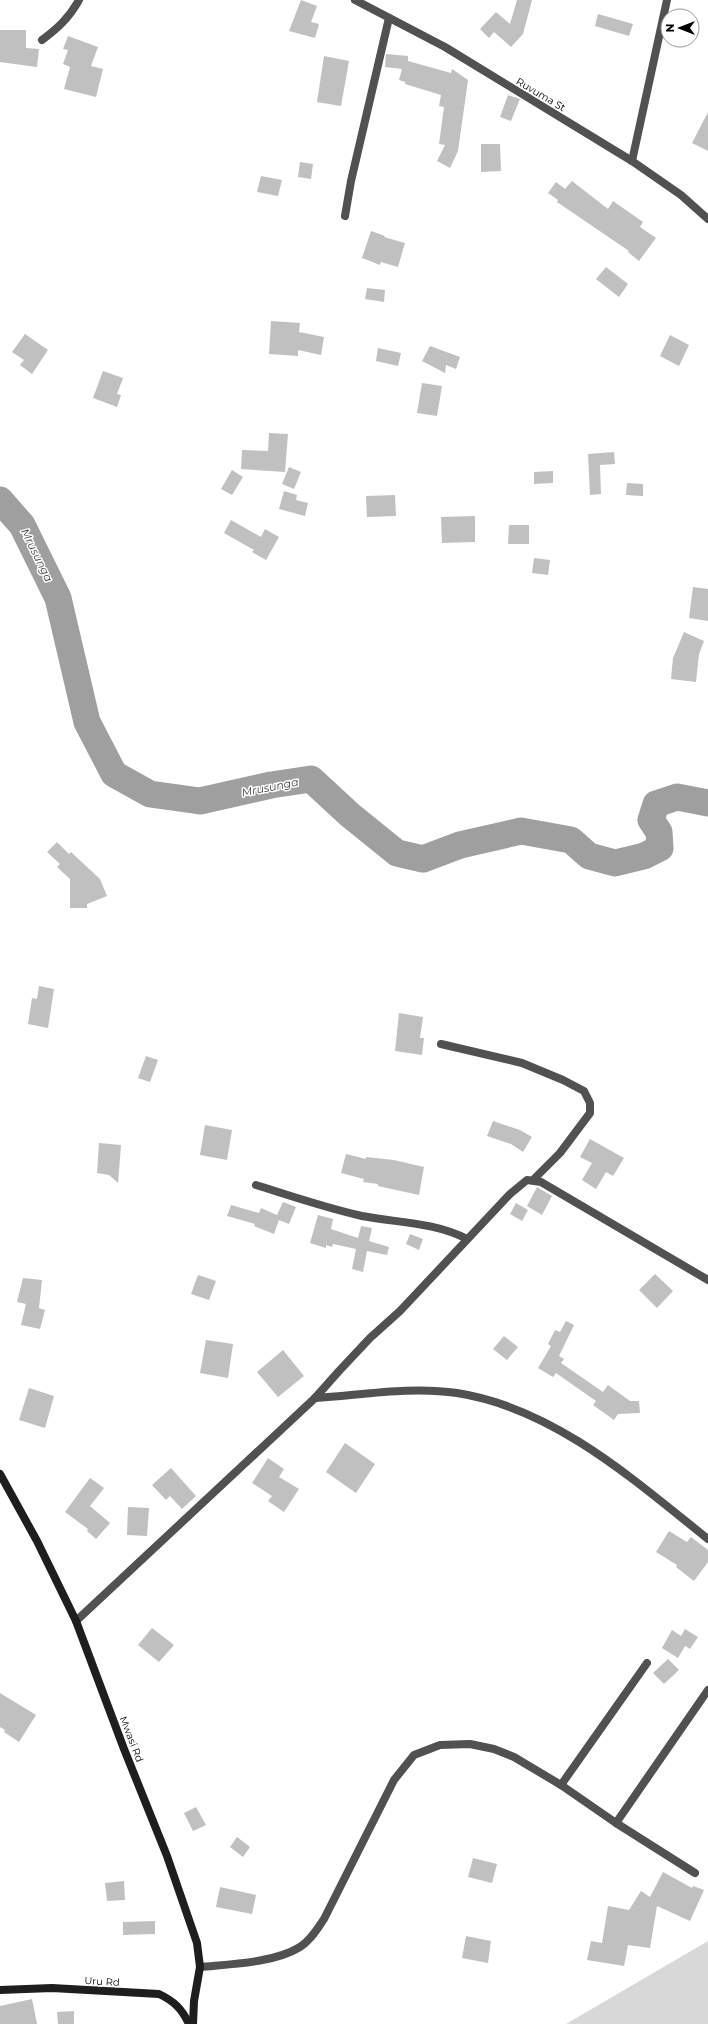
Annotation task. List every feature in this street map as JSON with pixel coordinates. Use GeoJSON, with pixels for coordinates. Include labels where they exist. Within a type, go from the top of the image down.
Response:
{"type":"FeatureCollection","features":[{"type":"Feature","properties":{"kind":"street"},"geometry":{"type":"LineString","coordinates":[[42,40],[61,26],[72,13],[79,0]]}},
{"type":"Feature","properties":{"kind":"street","name":"Ruvuma St"},"geometry":{"type":"LineString","coordinates":[[355,0],[446,47],[632,161],[681,195],[708,219]]}},
{"type":"Feature","properties":{"kind":"street"},"geometry":{"type":"LineString","coordinates":[[632,161],[667,0]]}},
{"type":"Feature","properties":{"kind":"street"},"geometry":{"type":"LineString","coordinates":[[345,216],[351,180],[389,18]]}},
{"type":"Feature","properties":{"kind":"street"},"geometry":{"type":"LineString","coordinates":[[441,1044],[522,1063],[563,1080],[584,1091],[590,1103],[590,1113],[560,1153],[533,1180]]}},
{"type":"Feature","properties":{"kind":"street"},"geometry":{"type":"LineString","coordinates":[[76,1620],[315,1398],[344,1365],[400,1311],[518,1186],[527,1180],[541,1182],[708,1280]]}},
{"type":"Feature","properties":{"kind":"street"},"geometry":{"type":"LineString","coordinates":[[256,1185],[347,1213],[426,1225],[449,1230],[467,1239]]}},
{"type":"Feature","properties":{"kind":"street"},"geometry":{"type":"LineString","coordinates":[[315,1398],[410,1391],[456,1393],[485,1399],[512,1409],[561,1432],[595,1452],[708,1539]]}},
{"type":"Feature","properties":{"kind":"street","name":"Mwasi Rd"},"geometry":{"type":"LineString","coordinates":[[0,1474],[37,1541],[76,1620],[124,1749],[168,1856],[197,1943],[200,1967],[194,2001],[193,2024]]}},
{"type":"Feature","properties":{"kind":"street"},"geometry":{"type":"LineString","coordinates":[[561,1785],[647,1662]]}},
{"type":"Feature","properties":{"kind":"street"},"geometry":{"type":"LineString","coordinates":[[616,1823],[708,1690]]}},
{"type":"Feature","properties":{"kind":"street"},"geometry":{"type":"LineString","coordinates":[[200,1967],[250,1962],[289,1952],[301,1946],[310,1938],[324,1919],[394,1780],[414,1755],[440,1745],[470,1744],[494,1749],[514,1757],[561,1785],[616,1823],[695,1873]]}},
{"type":"Feature","properties":{"kind":"street","name":"Uru Rd"},"geometry":{"type":"LineString","coordinates":[[0,1990],[52,1988],[159,1994],[174,2001],[184,2012],[190,2024]]}},
{"type":"Feature","properties":{"kind":"shaded area"},"geometry":{"type":"Polygon","coordinates":[[[708,1941],[708,2024],[566,2024],[708,1941]]]}},
{"type":"Feature","properties":{"kind":"building"},"geometry":{"type":"Polygon","coordinates":[[[301,0],[317,6],[311,22],[319,24],[315,38],[289,31],[301,0]]]}},
{"type":"Feature","properties":{"kind":"building"},"geometry":{"type":"Polygon","coordinates":[[[517,0],[532,0],[523,34],[511,47],[494,32],[489,38],[480,29],[496,12],[510,24],[517,0]]]}},
{"type":"Feature","properties":{"kind":"building"},"geometry":{"type":"Polygon","coordinates":[[[598,14],[633,24],[629,36],[595,26],[598,14]]]}},
{"type":"Feature","properties":{"kind":"building"},"geometry":{"type":"Polygon","coordinates":[[[0,30],[26,30],[26,48],[39,49],[37,67],[0,62],[0,30]]]}},
{"type":"Feature","properties":{"kind":"building"},"geometry":{"type":"Polygon","coordinates":[[[68,36],[98,47],[91,66],[103,69],[96,97],[64,89],[70,67],[63,64],[68,50],[63,49],[68,36]]]}},
{"type":"Feature","properties":{"kind":"building"},"geometry":{"type":"Polygon","coordinates":[[[386,54],[408,56],[408,61],[451,73],[452,69],[468,80],[458,151],[450,168],[437,161],[445,145],[439,144],[444,107],[439,106],[441,95],[405,84],[405,82],[399,80],[402,69],[385,67],[386,54]]]}},
{"type":"Feature","properties":{"kind":"building"},"geometry":{"type":"Polygon","coordinates":[[[324,56],[349,61],[341,106],[317,102],[324,56]]]}},
{"type":"Feature","properties":{"kind":"building"},"geometry":{"type":"Polygon","coordinates":[[[508,95],[520,99],[511,121],[500,117],[508,95]]]}},
{"type":"Feature","properties":{"kind":"building"},"geometry":{"type":"Polygon","coordinates":[[[708,112],[708,151],[692,143],[708,112]]]}},
{"type":"Feature","properties":{"kind":"building"},"geometry":{"type":"Polygon","coordinates":[[[481,144],[500,144],[501,171],[481,172],[481,144]]]}},
{"type":"Feature","properties":{"kind":"building"},"geometry":{"type":"Polygon","coordinates":[[[300,162],[313,164],[311,179],[298,177],[300,162]]]}},
{"type":"Feature","properties":{"kind":"building"},"geometry":{"type":"Polygon","coordinates":[[[261,176],[282,180],[278,196],[257,192],[261,176]]]}},
{"type":"Feature","properties":{"kind":"building"},"geometry":{"type":"Polygon","coordinates":[[[572,181],[608,209],[613,201],[643,222],[640,227],[656,238],[639,261],[628,252],[629,251],[557,202],[558,200],[548,193],[556,182],[565,189],[572,181]]]}},
{"type":"Feature","properties":{"kind":"building"},"geometry":{"type":"Polygon","coordinates":[[[371,231],[385,236],[384,237],[405,243],[398,267],[381,262],[380,265],[362,258],[371,231]]]}},
{"type":"Feature","properties":{"kind":"building"},"geometry":{"type":"Polygon","coordinates":[[[606,267],[628,284],[619,297],[596,279],[606,267]]]}},
{"type":"Feature","properties":{"kind":"building"},"geometry":{"type":"Polygon","coordinates":[[[367,288],[385,290],[384,302],[365,299],[367,288]]]}},
{"type":"Feature","properties":{"kind":"building"},"geometry":{"type":"Polygon","coordinates":[[[271,321],[300,323],[299,332],[324,337],[321,355],[298,350],[298,356],[269,354],[271,321]]]}},
{"type":"Feature","properties":{"kind":"building"},"geometry":{"type":"Polygon","coordinates":[[[25,334],[48,350],[32,374],[20,365],[24,360],[12,352],[25,334]]]}},
{"type":"Feature","properties":{"kind":"building"},"geometry":{"type":"Polygon","coordinates":[[[670,335],[689,345],[679,366],[660,356],[670,335]]]}},
{"type":"Feature","properties":{"kind":"building"},"geometry":{"type":"Polygon","coordinates":[[[430,346],[460,357],[456,369],[446,365],[445,373],[422,361],[430,346]]]}},
{"type":"Feature","properties":{"kind":"building"},"geometry":{"type":"Polygon","coordinates":[[[378,348],[401,353],[398,366],[376,361],[378,348]]]}},
{"type":"Feature","properties":{"kind":"building"},"geometry":{"type":"Polygon","coordinates":[[[103,371],[123,378],[117,394],[121,395],[117,407],[93,398],[103,371]]]}},
{"type":"Feature","properties":{"kind":"building"},"geometry":{"type":"Polygon","coordinates":[[[422,383],[442,386],[437,416],[417,413],[422,383]]]}},
{"type":"Feature","properties":{"kind":"building"},"geometry":{"type":"Polygon","coordinates":[[[269,433],[288,434],[285,472],[241,469],[242,450],[268,451],[269,433]]]}},
{"type":"Feature","properties":{"kind":"building"},"geometry":{"type":"Polygon","coordinates":[[[614,452],[615,464],[600,465],[601,494],[590,495],[588,454],[614,452]]]}},
{"type":"Feature","properties":{"kind":"building"},"geometry":{"type":"Polygon","coordinates":[[[289,467],[301,472],[294,489],[282,484],[289,467]]]}},
{"type":"Feature","properties":{"kind":"building"},"geometry":{"type":"Polygon","coordinates":[[[232,470],[243,477],[232,495],[221,489],[232,470]]]}},
{"type":"Feature","properties":{"kind":"building"},"geometry":{"type":"Polygon","coordinates":[[[553,471],[553,483],[534,484],[534,472],[553,471]]]}},
{"type":"Feature","properties":{"kind":"building"},"geometry":{"type":"Polygon","coordinates":[[[627,483],[643,484],[643,496],[626,495],[627,483]]]}},
{"type":"Feature","properties":{"kind":"building"},"geometry":{"type":"Polygon","coordinates":[[[284,491],[297,495],[296,500],[308,503],[305,516],[279,509],[284,491]]]}},
{"type":"Feature","properties":{"kind":"building"},"geometry":{"type":"Polygon","coordinates":[[[395,495],[396,516],[367,517],[366,496],[395,495]]]}},
{"type":"Feature","properties":{"kind":"building"},"geometry":{"type":"Polygon","coordinates":[[[475,516],[475,542],[442,543],[441,517],[475,516]]]}},
{"type":"Feature","properties":{"kind":"building"},"geometry":{"type":"Polygon","coordinates":[[[231,520],[261,537],[265,529],[279,537],[266,560],[252,552],[254,550],[224,533],[231,520]]]}},
{"type":"Feature","properties":{"kind":"building"},"geometry":{"type":"Polygon","coordinates":[[[509,525],[529,525],[529,544],[508,544],[509,525]]]}},
{"type":"Feature","properties":{"kind":"building"},"geometry":{"type":"Polygon","coordinates":[[[534,558],[550,560],[548,575],[532,573],[534,558]]]}},
{"type":"Feature","properties":{"kind":"building"},"geometry":{"type":"Polygon","coordinates":[[[693,587],[708,589],[708,621],[689,618],[693,587]]]}},
{"type":"Feature","properties":{"kind":"building"},"geometry":{"type":"Polygon","coordinates":[[[684,632],[704,641],[699,654],[696,682],[671,679],[673,658],[684,632]]]}},
{"type":"Feature","properties":{"kind":"building"},"geometry":{"type":"Polygon","coordinates":[[[57,842],[69,854],[71,852],[100,879],[107,896],[87,904],[87,908],[70,908],[70,879],[57,867],[60,864],[47,852],[57,842]]]}},
{"type":"Feature","properties":{"kind":"building"},"geometry":{"type":"Polygon","coordinates":[[[39,986],[54,989],[48,1028],[28,1024],[32,998],[37,999],[39,986]]]}},
{"type":"Feature","properties":{"kind":"building"},"geometry":{"type":"Polygon","coordinates":[[[399,1013],[423,1017],[420,1038],[424,1038],[422,1055],[395,1051],[399,1013]]]}},
{"type":"Feature","properties":{"kind":"building"},"geometry":{"type":"Polygon","coordinates":[[[146,1056],[158,1060],[150,1082],[138,1078],[146,1056]]]}},
{"type":"Feature","properties":{"kind":"building"},"geometry":{"type":"Polygon","coordinates":[[[493,1121],[520,1130],[532,1137],[523,1152],[511,1144],[487,1136],[493,1121]]]}},
{"type":"Feature","properties":{"kind":"building"},"geometry":{"type":"Polygon","coordinates":[[[205,1125],[232,1130],[227,1160],[200,1155],[205,1125]]]}},
{"type":"Feature","properties":{"kind":"building"},"geometry":{"type":"Polygon","coordinates":[[[590,1139],[624,1158],[613,1176],[606,1172],[596,1189],[582,1180],[592,1163],[580,1157],[590,1139]]]}},
{"type":"Feature","properties":{"kind":"building"},"geometry":{"type":"Polygon","coordinates":[[[99,1143],[121,1145],[118,1183],[109,1175],[97,1173],[99,1143]]]}},
{"type":"Feature","properties":{"kind":"building"},"geometry":{"type":"Polygon","coordinates":[[[346,1154],[366,1159],[366,1157],[394,1160],[424,1167],[419,1195],[378,1186],[378,1184],[363,1182],[364,1179],[341,1173],[346,1154]]]}},
{"type":"Feature","properties":{"kind":"building"},"geometry":{"type":"Polygon","coordinates":[[[537,1187],[552,1196],[542,1215],[527,1206],[537,1187]]]}},
{"type":"Feature","properties":{"kind":"building"},"geometry":{"type":"Polygon","coordinates":[[[283,1202],[296,1207],[289,1224],[279,1220],[274,1234],[254,1226],[255,1224],[227,1216],[231,1205],[259,1213],[261,1208],[277,1215],[283,1202]]]}},
{"type":"Feature","properties":{"kind":"building"},"geometry":{"type":"Polygon","coordinates":[[[516,1203],[528,1210],[522,1221],[510,1214],[516,1203]]]}},
{"type":"Feature","properties":{"kind":"building"},"geometry":{"type":"Polygon","coordinates":[[[318,1215],[333,1219],[331,1229],[358,1238],[361,1226],[372,1228],[369,1241],[389,1247],[387,1255],[367,1251],[363,1272],[352,1269],[356,1249],[333,1244],[332,1247],[326,1245],[326,1248],[310,1243],[318,1215]]]}},
{"type":"Feature","properties":{"kind":"building"},"geometry":{"type":"Polygon","coordinates":[[[410,1234],[423,1239],[419,1250],[406,1244],[410,1234]]]}},
{"type":"Feature","properties":{"kind":"building"},"geometry":{"type":"Polygon","coordinates":[[[655,1274],[673,1291],[657,1308],[639,1290],[655,1274]]]}},
{"type":"Feature","properties":{"kind":"building"},"geometry":{"type":"Polygon","coordinates":[[[198,1275],[216,1281],[209,1300],[191,1294],[198,1275]]]}},
{"type":"Feature","properties":{"kind":"building"},"geometry":{"type":"Polygon","coordinates":[[[23,1278],[42,1280],[39,1308],[45,1310],[40,1329],[21,1325],[26,1304],[17,1302],[23,1278]]]}},
{"type":"Feature","properties":{"kind":"building"},"geometry":{"type":"Polygon","coordinates":[[[566,1321],[574,1325],[559,1356],[564,1359],[561,1363],[603,1392],[608,1385],[630,1401],[639,1401],[640,1413],[618,1414],[614,1420],[593,1405],[596,1401],[556,1373],[553,1377],[538,1368],[551,1346],[548,1344],[555,1330],[560,1332],[566,1321]]]}},
{"type":"Feature","properties":{"kind":"building"},"geometry":{"type":"Polygon","coordinates":[[[504,1336],[518,1347],[507,1360],[493,1349],[504,1336]]]}},
{"type":"Feature","properties":{"kind":"building"},"geometry":{"type":"Polygon","coordinates":[[[206,1340],[233,1344],[228,1378],[200,1373],[206,1340]]]}},
{"type":"Feature","properties":{"kind":"building"},"geometry":{"type":"Polygon","coordinates":[[[283,1350],[304,1376],[278,1397],[257,1372],[283,1350]]]}},
{"type":"Feature","properties":{"kind":"building"},"geometry":{"type":"Polygon","coordinates":[[[29,1388],[54,1396],[45,1428],[19,1420],[29,1388]]]}},
{"type":"Feature","properties":{"kind":"building"},"geometry":{"type":"Polygon","coordinates":[[[345,1443],[375,1464],[356,1493],[326,1472],[345,1443]]]}},
{"type":"Feature","properties":{"kind":"building"},"geometry":{"type":"Polygon","coordinates":[[[268,1458],[284,1469],[279,1477],[299,1489],[284,1512],[268,1501],[272,1496],[252,1483],[268,1458]]]}},
{"type":"Feature","properties":{"kind":"building"},"geometry":{"type":"Polygon","coordinates":[[[171,1468],[196,1496],[182,1509],[170,1496],[166,1500],[152,1485],[171,1468]]]}},
{"type":"Feature","properties":{"kind":"building"},"geometry":{"type":"Polygon","coordinates":[[[90,1478],[104,1488],[90,1506],[110,1523],[96,1539],[87,1531],[88,1529],[65,1512],[90,1478]]]}},
{"type":"Feature","properties":{"kind":"building"},"geometry":{"type":"Polygon","coordinates":[[[128,1507],[149,1508],[147,1536],[127,1535],[128,1507]]]}},
{"type":"Feature","properties":{"kind":"building"},"geometry":{"type":"Polygon","coordinates":[[[669,1531],[687,1542],[691,1537],[708,1550],[708,1562],[694,1581],[676,1567],[677,1565],[656,1552],[669,1531]]]}},
{"type":"Feature","properties":{"kind":"building"},"geometry":{"type":"Polygon","coordinates":[[[152,1628],[174,1645],[159,1662],[138,1645],[152,1628]]]}},
{"type":"Feature","properties":{"kind":"building"},"geometry":{"type":"Polygon","coordinates":[[[685,1629],[698,1637],[690,1649],[685,1646],[678,1658],[662,1648],[672,1630],[681,1636],[685,1629]]]}},
{"type":"Feature","properties":{"kind":"building"},"geometry":{"type":"Polygon","coordinates":[[[668,1659],[679,1670],[664,1684],[653,1673],[668,1659]]]}},
{"type":"Feature","properties":{"kind":"building"},"geometry":{"type":"Polygon","coordinates":[[[0,1693],[36,1715],[19,1742],[4,1732],[5,1730],[0,1727],[0,1693]]]}},
{"type":"Feature","properties":{"kind":"building"},"geometry":{"type":"Polygon","coordinates":[[[196,1807],[206,1825],[193,1831],[184,1813],[196,1807]]]}},
{"type":"Feature","properties":{"kind":"building"},"geometry":{"type":"Polygon","coordinates":[[[237,1837],[250,1847],[243,1857],[230,1847],[237,1837]]]}},
{"type":"Feature","properties":{"kind":"building"},"geometry":{"type":"Polygon","coordinates":[[[473,1858],[497,1864],[492,1883],[468,1877],[473,1858]]]}},
{"type":"Feature","properties":{"kind":"building"},"geometry":{"type":"Polygon","coordinates":[[[663,1872],[692,1888],[693,1886],[704,1890],[690,1921],[657,1906],[650,1948],[628,1945],[624,1966],[587,1960],[591,1941],[602,1943],[608,1906],[629,1910],[641,1891],[650,1897],[663,1872]]]}},
{"type":"Feature","properties":{"kind":"building"},"geometry":{"type":"Polygon","coordinates":[[[124,1881],[125,1900],[107,1901],[105,1883],[124,1881]]]}},
{"type":"Feature","properties":{"kind":"building"},"geometry":{"type":"Polygon","coordinates":[[[220,1887],[256,1895],[252,1914],[216,1907],[220,1887]]]}},
{"type":"Feature","properties":{"kind":"building"},"geometry":{"type":"Polygon","coordinates":[[[155,1921],[155,1934],[123,1935],[123,1922],[155,1921]]]}},
{"type":"Feature","properties":{"kind":"building"},"geometry":{"type":"Polygon","coordinates":[[[466,1936],[491,1941],[488,1963],[462,1958],[466,1936]]]}},
{"type":"Feature","properties":{"kind":"building"},"geometry":{"type":"Polygon","coordinates":[[[32,1999],[37,2024],[0,2024],[0,2006],[32,1999]]]}},
{"type":"Feature","properties":{"kind":"building"},"geometry":{"type":"Polygon","coordinates":[[[74,2011],[74,2024],[58,2024],[57,2012],[74,2011]]]}},
{"type":"Feature","properties":{"kind":"waterway","name":"Mrusunga"},"geometry":{"type":"LineString","coordinates":[[0,500],[22,525],[58,598],[87,722],[114,774],[150,794],[200,801],[271,785],[311,779],[350,815],[397,853],[423,859],[460,845],[521,831],[571,840],[589,856],[615,863],[644,856],[660,848],[659,832],[651,820],[656,804],[677,797],[708,803]]}}]}
